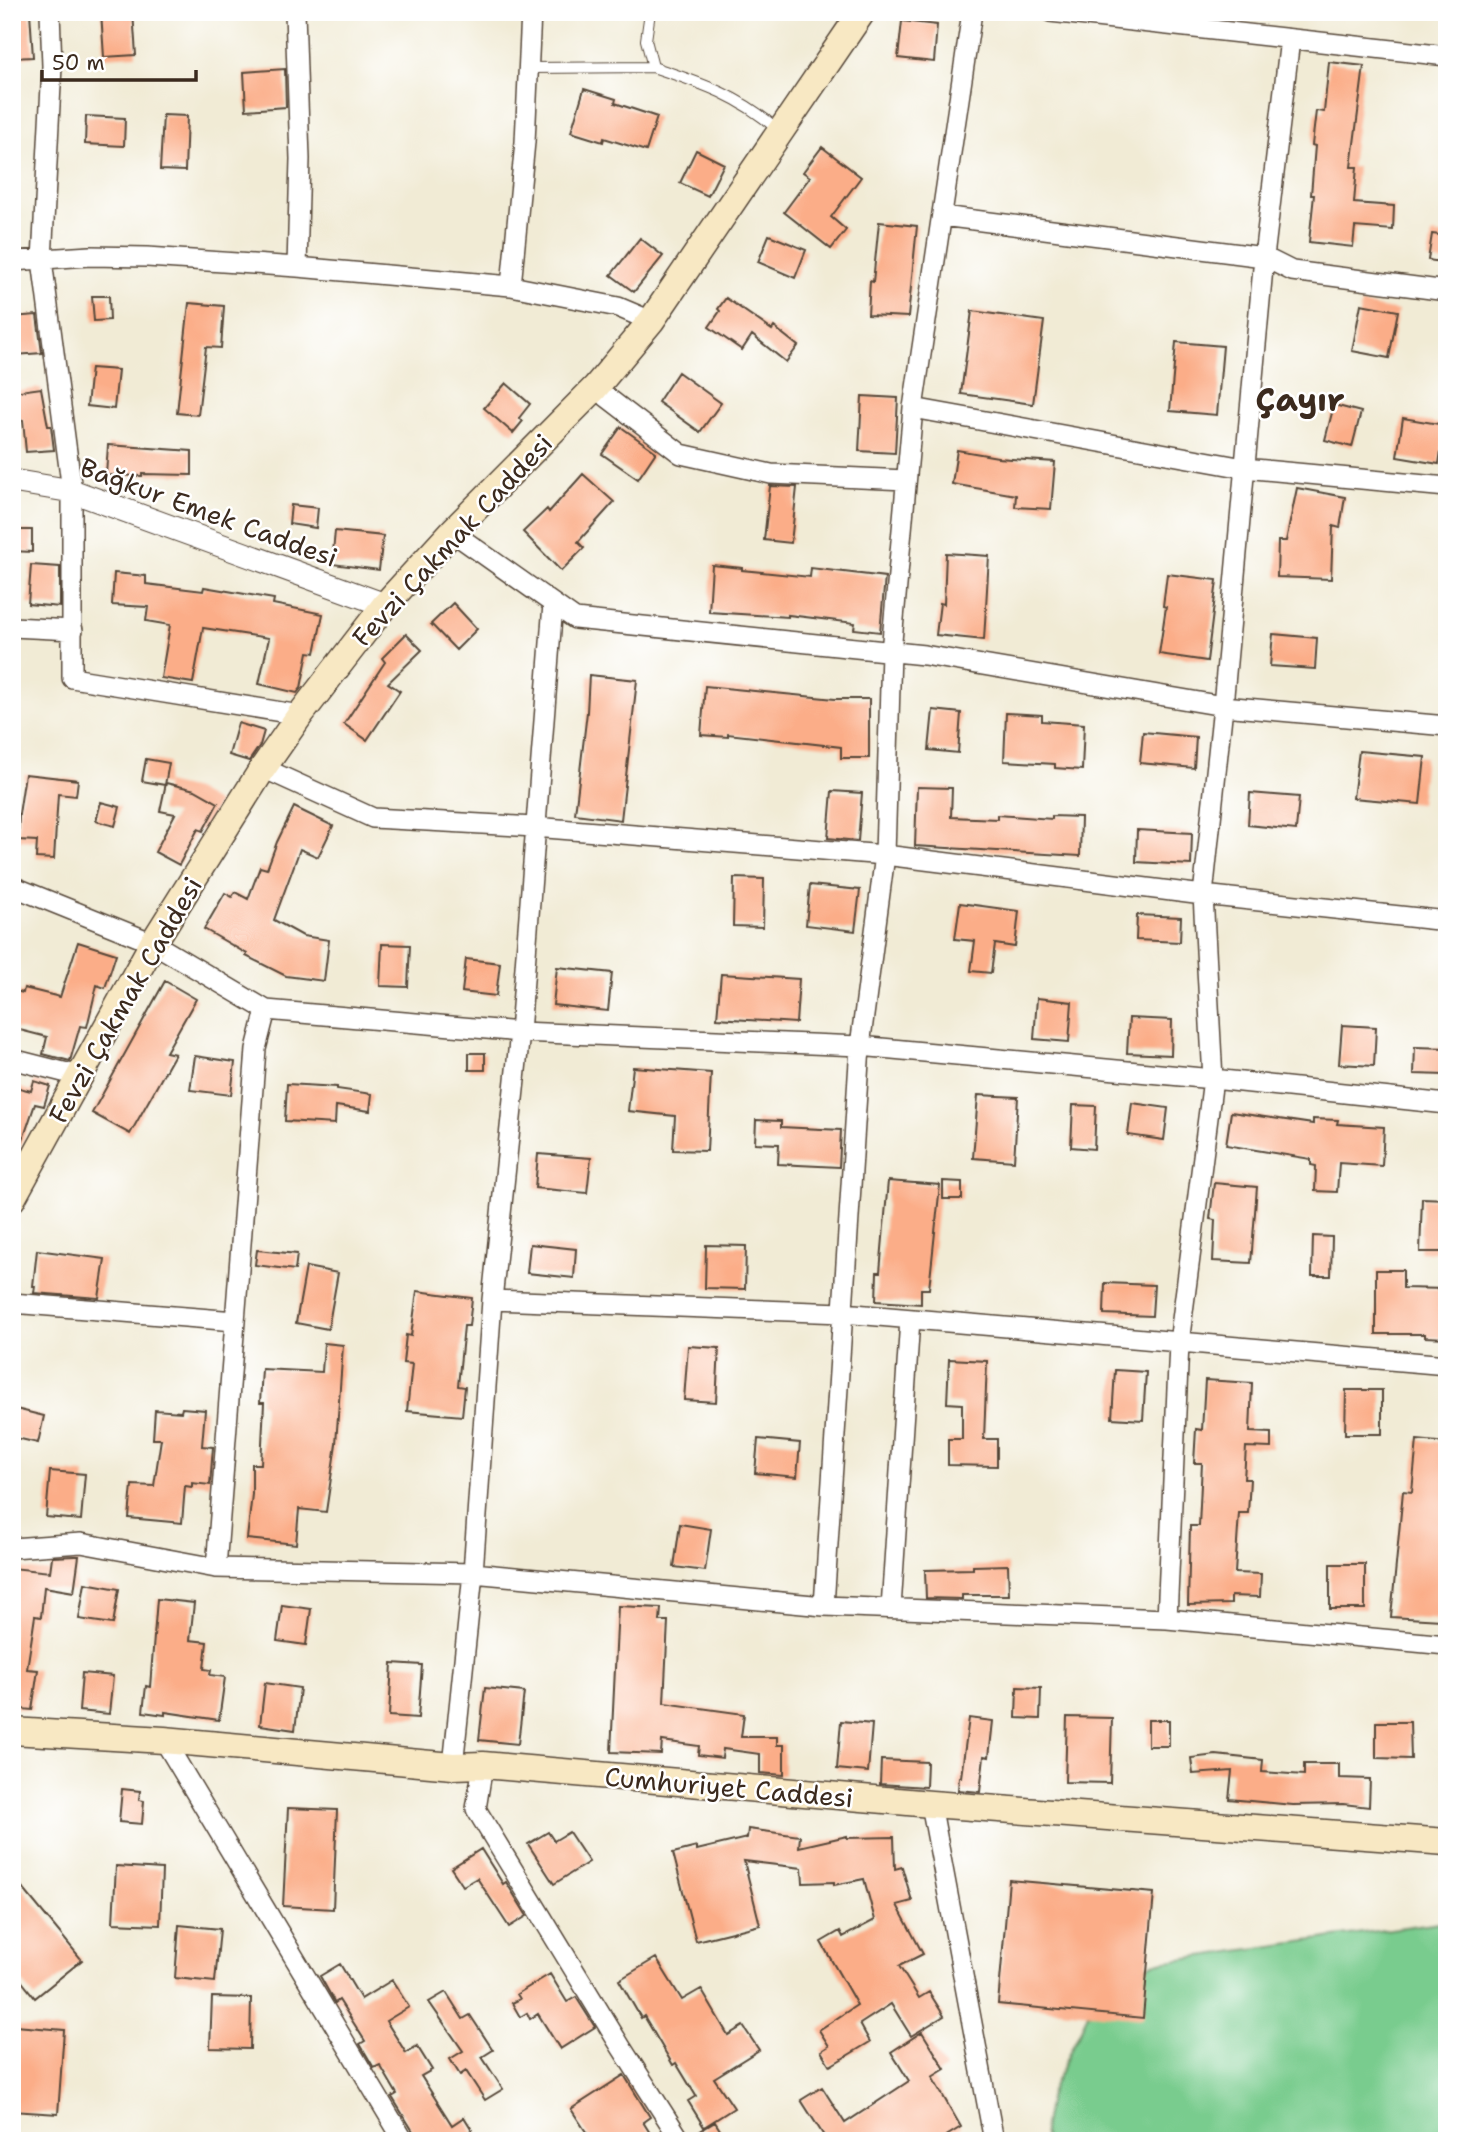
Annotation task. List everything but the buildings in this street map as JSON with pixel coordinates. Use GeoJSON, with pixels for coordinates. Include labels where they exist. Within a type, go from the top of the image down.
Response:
{"type":"FeatureCollection","features":[{"type":"Feature","properties":{"kind":"main road","name":"Fevzi Çakmak Caddesi"},"geometry":{"type":"LineString","coordinates":[[12,1199],[153,943],[299,715],[385,605],[595,388],[652,321],[862,12]]}},
{"type":"Feature","properties":{"kind":"main road","name":"Cumhuriyet Caddesi"},"geometry":{"type":"LineString","coordinates":[[12,1731],[164,1740],[453,1766],[483,1765],[931,1804],[1447,1842]]}},
{"type":"Feature","properties":{"kind":"street"},"geometry":{"type":"LineString","coordinates":[[50,12],[52,66],[42,260],[72,491],[72,678],[299,715]]}},
{"type":"Feature","properties":{"kind":"street"},"geometry":{"type":"LineString","coordinates":[[295,12],[300,159],[297,267]]}},
{"type":"Feature","properties":{"kind":"street"},"geometry":{"type":"LineString","coordinates":[[511,286],[525,142],[531,12]]}},
{"type":"Feature","properties":{"kind":"street"},"geometry":{"type":"LineString","coordinates":[[824,1606],[860,1046],[885,855],[891,652],[906,480],[913,408],[972,12]]}},
{"type":"Feature","properties":{"kind":"street"},"geometry":{"type":"LineString","coordinates":[[1049,12],[1447,56]]}},
{"type":"Feature","properties":{"kind":"street"},"geometry":{"type":"LineString","coordinates":[[1167,1619],[1179,1343],[1213,1079],[1203,895],[1264,257],[1290,39]]}},
{"type":"Feature","properties":{"kind":"street"},"geometry":{"type":"LineString","coordinates":[[942,216],[1264,257],[1292,271],[1447,291]]}},
{"type":"Feature","properties":{"kind":"street"},"geometry":{"type":"LineString","coordinates":[[12,261],[90,256],[297,267],[511,286],[618,307],[652,321]]}},
{"type":"Feature","properties":{"kind":"street"},"geometry":{"type":"LineString","coordinates":[[595,388],[681,454],[771,474],[906,480]]}},
{"type":"Feature","properties":{"kind":"street"},"geometry":{"type":"LineString","coordinates":[[913,408],[1244,468],[1447,487]]}},
{"type":"Feature","properties":{"kind":"street","name":"Bağkur Emek Caddesi"},"geometry":{"type":"LineString","coordinates":[[12,481],[72,491],[385,605]]}},
{"type":"Feature","properties":{"kind":"street"},"geometry":{"type":"LineString","coordinates":[[452,533],[575,619],[924,655],[1223,706],[1447,726]]}},
{"type":"Feature","properties":{"kind":"street"},"geometry":{"type":"LineString","coordinates":[[453,1766],[473,1573],[492,1300],[520,1032],[553,604]]}},
{"type":"Feature","properties":{"kind":"street"},"geometry":{"type":"LineString","coordinates":[[12,627],[73,630]]}},
{"type":"Feature","properties":{"kind":"street"},"geometry":{"type":"LineString","coordinates":[[263,768],[373,818],[534,827],[885,855],[1203,895],[1447,921]]}},
{"type":"Feature","properties":{"kind":"street"},"geometry":{"type":"LineString","coordinates":[[12,886],[153,943],[266,1010],[520,1032],[860,1046],[1447,1104]]}},
{"type":"Feature","properties":{"kind":"street"},"geometry":{"type":"LineString","coordinates":[[216,1568],[256,1049],[266,1010]]}},
{"type":"Feature","properties":{"kind":"street"},"geometry":{"type":"LineString","coordinates":[[12,1059],[79,1076]]}},
{"type":"Feature","properties":{"kind":"street"},"geometry":{"type":"LineString","coordinates":[[492,1300],[843,1313],[1447,1365]]}},
{"type":"Feature","properties":{"kind":"street"},"geometry":{"type":"LineString","coordinates":[[12,1303],[235,1321]]}},
{"type":"Feature","properties":{"kind":"street"},"geometry":{"type":"LineString","coordinates":[[891,1608],[910,1319]]}},
{"type":"Feature","properties":{"kind":"street"},"geometry":{"type":"LineString","coordinates":[[12,1548],[81,1543],[216,1568],[473,1573],[824,1606],[1167,1619],[1447,1645]]}},
{"type":"Feature","properties":{"kind":"street"},"geometry":{"type":"LineString","coordinates":[[164,1740],[404,2141]]}},
{"type":"Feature","properties":{"kind":"street"},"geometry":{"type":"LineString","coordinates":[[483,1765],[475,1809],[681,2141]]}},
{"type":"Feature","properties":{"kind":"street"},"geometry":{"type":"LineString","coordinates":[[931,1804],[993,2141]]}},
{"type":"Feature","properties":{"kind":"lane"},"geometry":{"type":"LineString","coordinates":[[650,12],[646,40],[653,67]]}},
{"type":"Feature","properties":{"kind":"lane"},"geometry":{"type":"LineString","coordinates":[[528,68],[653,67],[738,100],[760,114],[781,133]]}},
{"type":"Feature","properties":{"kind":"green space"},"geometry":{"type":"Polygon","coordinates":[[[1447,1921],[1447,2141],[1045,2141],[1043,2131],[1050,2093],[1088,2014],[1153,1963],[1447,1921]]]}},
{"type":"Feature","properties":{"kind":"district","name":"Çayır"},"geometry":{"type":"Point","coordinates":[1300,399]}}]}
